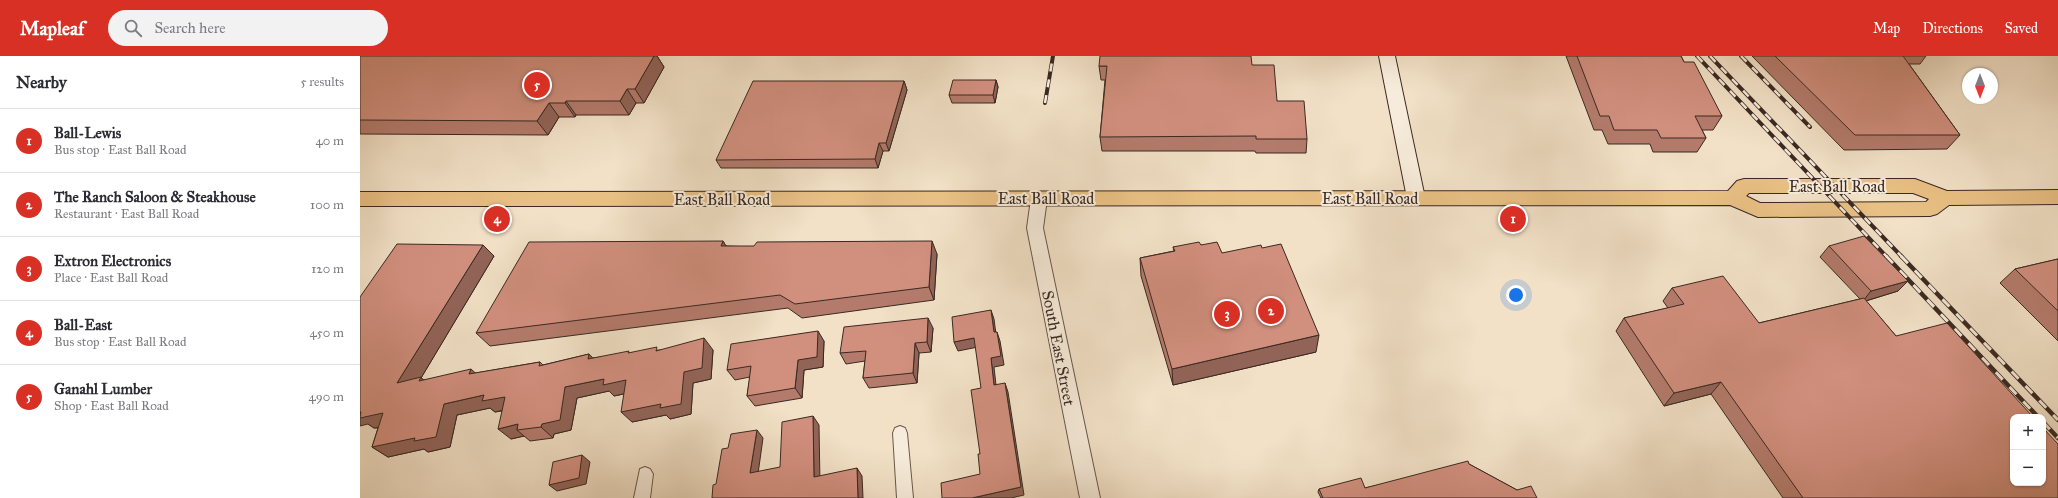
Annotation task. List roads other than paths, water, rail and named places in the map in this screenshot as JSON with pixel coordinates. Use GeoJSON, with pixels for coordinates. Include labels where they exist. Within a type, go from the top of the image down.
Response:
{"type":"FeatureCollection","features":[{"type":"Feature","properties":{"kind":"main road"},"geometry":{"type":"LineString","coordinates":[[1388,56],[1416,198]]}},
{"type":"Feature","properties":{"kind":"main road","name":"East Ball Road"},"geometry":{"type":"LineString","coordinates":[[360,199],[1733,198],[1758,210],[1842,210],[1930,209],[1945,198],[2058,198]]}},
{"type":"Feature","properties":{"kind":"street","name":"South East Street"},"geometry":{"type":"LineString","coordinates":[[1039,198],[1035,228],[1090,498]]}},
{"type":"Feature","properties":{"kind":"street"},"geometry":{"type":"LineString","coordinates":[[900,433],[905,498]]}},
{"type":"Feature","properties":{"kind":"street"},"geometry":{"type":"LineString","coordinates":[[642,498],[645,474]]}},
{"type":"Feature","properties":{"kind":"railway"},"geometry":{"type":"LineString","coordinates":[[1045,103],[1053,56]]}},
{"type":"Feature","properties":{"kind":"railway"},"geometry":{"type":"LineString","coordinates":[[1697,56],[1887,257]]}},
{"type":"Feature","properties":{"kind":"railway"},"geometry":{"type":"LineString","coordinates":[[1710,56],[1902,257]]}},
{"type":"Feature","properties":{"kind":"railway"},"geometry":{"type":"LineString","coordinates":[[1741,56],[1810,127]]}},
{"type":"Feature","properties":{"kind":"railway"},"geometry":{"type":"LineString","coordinates":[[1886,256],[2035,414]]}},
{"type":"Feature","properties":{"kind":"railway"},"geometry":{"type":"LineString","coordinates":[[1901,256],[2058,420]]}},
{"type":"Feature","properties":{"kind":"railway"},"geometry":{"type":"LineString","coordinates":[[2046,425],[2058,438]]}},
{"type":"Feature","properties":{"kind":"place","name":"Ganahl Lumber"},"geometry":{"type":"Point","coordinates":[537,85]}},
{"type":"Feature","properties":{"kind":"place","name":"Ball-East"},"geometry":{"type":"Point","coordinates":[497,219]}},
{"type":"Feature","properties":{"kind":"place","name":"Ball-Lewis"},"geometry":{"type":"Point","coordinates":[1513,219]}},
{"type":"Feature","properties":{"kind":"place","name":"The Ranch Saloon & Steakhouse"},"geometry":{"type":"Point","coordinates":[1271,311]}},
{"type":"Feature","properties":{"kind":"place","name":"Extron Electronics"},"geometry":{"type":"Point","coordinates":[1227,314]}}]}
